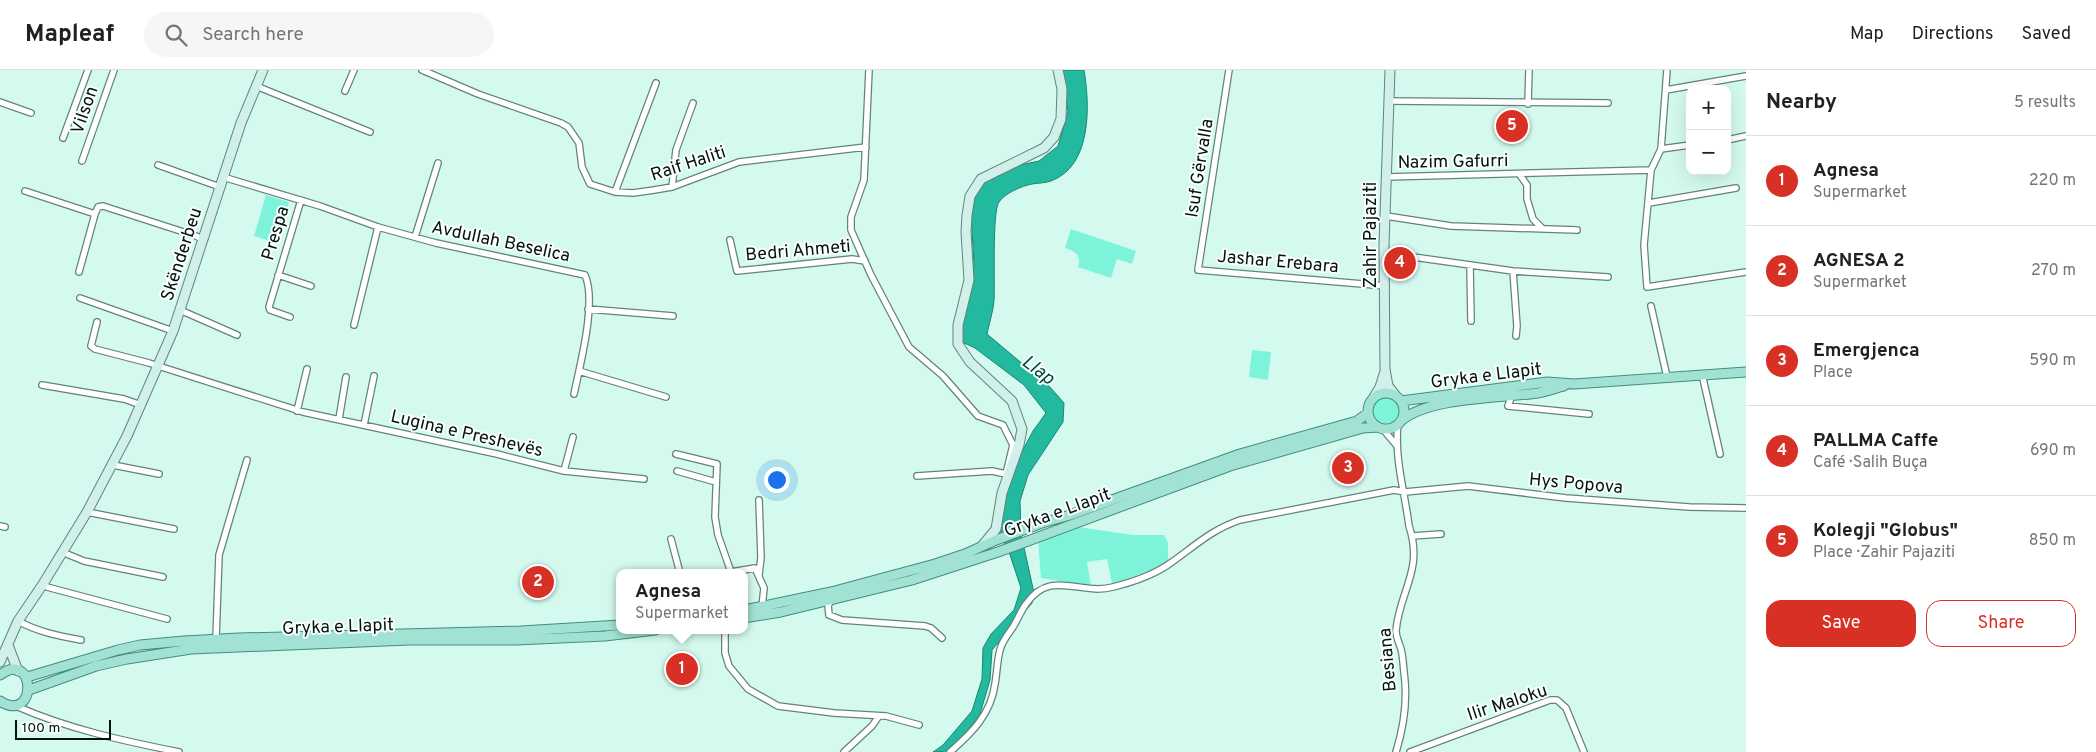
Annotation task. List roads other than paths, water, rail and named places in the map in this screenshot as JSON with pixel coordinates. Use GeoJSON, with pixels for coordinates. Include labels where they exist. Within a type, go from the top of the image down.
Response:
{"type":"FeatureCollection","features":[{"type":"Feature","properties":{"kind":"main road","name":"Skënderbeu"},"geometry":{"type":"LineString","coordinates":[[0,662],[18,621],[44,584],[87,512],[127,436],[173,331],[223,177],[263,70]]}},
{"type":"Feature","properties":{"kind":"main road"},"geometry":{"type":"LineString","coordinates":[[992,538],[996,529],[1002,493],[1019,445],[1022,428],[1012,401],[970,362],[958,344],[958,325],[969,280],[966,232],[967,215],[970,196],[981,179],[1044,148],[1054,137],[1061,119],[1062,89],[1058,70]]}},
{"type":"Feature","properties":{"kind":"main road","name":"Zahir Pajaziti"},"geometry":{"type":"LineString","coordinates":[[1390,70],[1384,253],[1386,286],[1385,369],[1388,386],[1398,398]]}},
{"type":"Feature","properties":{"kind":"main road","name":"Zahir Pajaziti"},"geometry":{"type":"LineString","coordinates":[[1374,397],[1380,387],[1385,369]]}},
{"type":"Feature","properties":{"kind":"main road","name":"Gryka e Llapit"},"geometry":{"type":"LineString","coordinates":[[1398,398],[1547,382],[1574,384],[1746,372]]}},
{"type":"Feature","properties":{"kind":"main road","name":"Gryka e Llapit"},"geometry":{"type":"LineString","coordinates":[[1399,423],[1410,414],[1432,406],[1540,392],[1574,384]]}},
{"type":"Feature","properties":{"kind":"main road"},"geometry":{"type":"LineString","coordinates":[[1383,393],[1398,398],[1404,414],[1399,423],[1390,428],[1380,427],[1372,421],[1368,413],[1369,404],[1374,397],[1383,393]]}},
{"type":"Feature","properties":{"kind":"main road","name":"Gryka e Llapit"},"geometry":{"type":"LineString","coordinates":[[831,596],[935,564],[980,548],[992,538],[1070,514],[1240,454],[1357,421],[1368,413]]}},
{"type":"Feature","properties":{"kind":"main road","name":"Gryka e Llapit"},"geometry":{"type":"LineString","coordinates":[[748,617],[797,603],[912,580],[998,552],[1230,466],[1364,428],[1380,427]]}},
{"type":"Feature","properties":{"kind":"main road","name":"Gryka e Llapit"},"geometry":{"type":"LineString","coordinates":[[748,609],[797,603]]}},
{"type":"Feature","properties":{"kind":"main road","name":"Gryka e Llapit"},"geometry":{"type":"LineString","coordinates":[[27,677],[140,645],[216,639],[521,631],[616,625]]}},
{"type":"Feature","properties":{"kind":"main road","name":"Gryka e Llapit"},"geometry":{"type":"LineString","coordinates":[[29,690],[96,666],[191,649],[409,640],[516,640],[622,634]]}},
{"type":"Feature","properties":{"kind":"main road"},"geometry":{"type":"LineString","coordinates":[[8,645],[18,671]]}},
{"type":"Feature","properties":{"kind":"main road"},"geometry":{"type":"LineString","coordinates":[[0,675],[7,670],[18,671],[27,677],[29,690],[22,701],[0,710]]}},
{"type":"Feature","properties":{"kind":"main road"},"geometry":{"type":"LineString","coordinates":[[0,701],[13,705]]}},
{"type":"Feature","properties":{"kind":"street"},"geometry":{"type":"LineString","coordinates":[[63,138],[88,70]]}},
{"type":"Feature","properties":{"kind":"street","name":"Vilson"},"geometry":{"type":"LineString","coordinates":[[82,161],[114,70]]}},
{"type":"Feature","properties":{"kind":"street"},"geometry":{"type":"LineString","coordinates":[[345,92],[354,70]]}},
{"type":"Feature","properties":{"kind":"street","name":"Raif Haliti"},"geometry":{"type":"LineString","coordinates":[[422,70],[478,94],[568,127],[579,142],[582,167],[590,184],[615,192],[633,193],[672,187],[739,162],[866,147]]}},
{"type":"Feature","properties":{"kind":"street","name":"Bedri Ahmeti"},"geometry":{"type":"LineString","coordinates":[[869,70],[864,180],[851,217],[851,230],[910,347],[943,376],[978,416],[1003,425],[1012,445],[1006,474],[992,470],[916,476]]}},
{"type":"Feature","properties":{"kind":"street","name":"Isuf Gërvalla"},"geometry":{"type":"LineString","coordinates":[[1198,270],[1229,70]]}},
{"type":"Feature","properties":{"kind":"street"},"geometry":{"type":"LineString","coordinates":[[1528,104],[1529,70]]}},
{"type":"Feature","properties":{"kind":"street"},"geometry":{"type":"LineString","coordinates":[[1667,70],[1661,149],[1651,170],[1644,245],[1647,287],[1746,272]]}},
{"type":"Feature","properties":{"kind":"street"},"geometry":{"type":"LineString","coordinates":[[1666,90],[1746,76]]}},
{"type":"Feature","properties":{"kind":"street"},"geometry":{"type":"LineString","coordinates":[[615,192],[656,83]]}},
{"type":"Feature","properties":{"kind":"street"},"geometry":{"type":"LineString","coordinates":[[256,86],[370,132]]}},
{"type":"Feature","properties":{"kind":"street"},"geometry":{"type":"LineString","coordinates":[[1388,101],[1528,104],[1608,103]]}},
{"type":"Feature","properties":{"kind":"street"},"geometry":{"type":"LineString","coordinates":[[0,102],[31,113]]}},
{"type":"Feature","properties":{"kind":"street"},"geometry":{"type":"LineString","coordinates":[[672,187],[676,150],[693,103]]}},
{"type":"Feature","properties":{"kind":"street"},"geometry":{"type":"LineString","coordinates":[[1731,139],[1746,136]]}},
{"type":"Feature","properties":{"kind":"street"},"geometry":{"type":"LineString","coordinates":[[1661,149],[1686,146]]}},
{"type":"Feature","properties":{"kind":"street"},"geometry":{"type":"LineString","coordinates":[[415,237],[438,163]]}},
{"type":"Feature","properties":{"kind":"street"},"geometry":{"type":"LineString","coordinates":[[158,165],[220,187]]}},
{"type":"Feature","properties":{"kind":"street","name":"Nazim Gafurri"},"geometry":{"type":"LineString","coordinates":[[1386,178],[1520,175],[1597,170],[1651,170]]}},
{"type":"Feature","properties":{"kind":"street","name":"Nazim Gafurri"},"geometry":{"type":"LineString","coordinates":[[1520,175],[1527,185],[1527,199],[1533,220],[1543,228]]}},
{"type":"Feature","properties":{"kind":"street","name":"Avdullah Beselica"},"geometry":{"type":"LineString","coordinates":[[223,177],[301,200],[378,227],[585,275],[588,282],[588,309],[574,394]]}},
{"type":"Feature","properties":{"kind":"street"},"geometry":{"type":"LineString","coordinates":[[1649,203],[1736,188]]}},
{"type":"Feature","properties":{"kind":"street"},"geometry":{"type":"LineString","coordinates":[[25,192],[95,214]]}},
{"type":"Feature","properties":{"kind":"street","name":"Prespa"},"geometry":{"type":"LineString","coordinates":[[290,317],[270,310],[269,307],[301,200]]}},
{"type":"Feature","properties":{"kind":"street"},"geometry":{"type":"LineString","coordinates":[[79,272],[98,207],[103,206],[204,240]]}},
{"type":"Feature","properties":{"kind":"street"},"geometry":{"type":"LineString","coordinates":[[1386,216],[1451,226],[1577,230]]}},
{"type":"Feature","properties":{"kind":"street"},"geometry":{"type":"LineString","coordinates":[[354,325],[378,227]]}},
{"type":"Feature","properties":{"kind":"street","name":"Bedri Ahmeti"},"geometry":{"type":"LineString","coordinates":[[730,240],[737,271],[852,259],[865,261]]}},
{"type":"Feature","properties":{"kind":"street"},"geometry":{"type":"LineString","coordinates":[[1384,253],[1513,271],[1607,278]]}},
{"type":"Feature","properties":{"kind":"street"},"geometry":{"type":"LineString","coordinates":[[1470,265],[1471,321]]}},
{"type":"Feature","properties":{"kind":"street","name":"Jashar Erebara"},"geometry":{"type":"LineString","coordinates":[[1198,270],[1386,286]]}},
{"type":"Feature","properties":{"kind":"street"},"geometry":{"type":"LineString","coordinates":[[1513,271],[1516,336]]}},
{"type":"Feature","properties":{"kind":"street","name":"Prespa"},"geometry":{"type":"LineString","coordinates":[[278,275],[310,286]]}},
{"type":"Feature","properties":{"kind":"street"},"geometry":{"type":"LineString","coordinates":[[80,298],[173,331]]}},
{"type":"Feature","properties":{"kind":"street"},"geometry":{"type":"LineString","coordinates":[[1651,306],[1667,377]]}},
{"type":"Feature","properties":{"kind":"street"},"geometry":{"type":"LineString","coordinates":[[588,309],[673,316]]}},
{"type":"Feature","properties":{"kind":"street"},"geometry":{"type":"LineString","coordinates":[[180,310],[237,335]]}},
{"type":"Feature","properties":{"kind":"street","name":"Lugina e Preshevës"},"geometry":{"type":"LineString","coordinates":[[97,322],[92,346],[95,348],[298,410],[564,471],[644,479]]}},
{"type":"Feature","properties":{"kind":"street"},"geometry":{"type":"LineString","coordinates":[[298,410],[307,369]]}},
{"type":"Feature","properties":{"kind":"street"},"geometry":{"type":"LineString","coordinates":[[579,371],[666,397]]}},
{"type":"Feature","properties":{"kind":"street"},"geometry":{"type":"LineString","coordinates":[[1702,374],[1720,454]]}},
{"type":"Feature","properties":{"kind":"street","name":"Lugina e Preshevës"},"geometry":{"type":"LineString","coordinates":[[364,425],[374,376]]}},
{"type":"Feature","properties":{"kind":"street"},"geometry":{"type":"LineString","coordinates":[[339,420],[346,377]]}},
{"type":"Feature","properties":{"kind":"street"},"geometry":{"type":"LineString","coordinates":[[42,385],[124,399],[140,405]]}},
{"type":"Feature","properties":{"kind":"street","name":"Gryka e Llapit"},"geometry":{"type":"LineString","coordinates":[[1512,396],[1508,406],[1589,414]]}},
{"type":"Feature","properties":{"kind":"street","name":"Besiana"},"geometry":{"type":"LineString","coordinates":[[1398,752],[1405,715],[1406,688],[1400,646],[1396,634],[1400,610],[1412,574],[1412,536],[1397,446],[1399,423]]}},
{"type":"Feature","properties":{"kind":"street"},"geometry":{"type":"LineString","coordinates":[[1380,427],[1397,446]]}},
{"type":"Feature","properties":{"kind":"street","name":"Lugina e Preshevës"},"geometry":{"type":"LineString","coordinates":[[564,471],[573,437]]}},
{"type":"Feature","properties":{"kind":"street"},"geometry":{"type":"LineString","coordinates":[[676,454],[717,464],[715,517],[718,535],[730,569]]}},
{"type":"Feature","properties":{"kind":"street"},"geometry":{"type":"LineString","coordinates":[[216,639],[220,555],[247,460]]}},
{"type":"Feature","properties":{"kind":"street"},"geometry":{"type":"LineString","coordinates":[[112,465],[159,474]]}},
{"type":"Feature","properties":{"kind":"street"},"geometry":{"type":"LineString","coordinates":[[677,472],[716,482]]}},
{"type":"Feature","properties":{"kind":"street","name":"Hys Popova"},"geometry":{"type":"LineString","coordinates":[[950,752],[973,732],[985,715],[993,693],[1003,642],[1026,603],[1041,587],[1056,584],[1092,589],[1111,588],[1149,575],[1172,562],[1191,546],[1224,526],[1240,520],[1394,490],[1404,492],[1468,486],[1566,498],[1689,507],[1746,508]]}},
{"type":"Feature","properties":{"kind":"street"},"geometry":{"type":"LineString","coordinates":[[759,500],[761,556],[759,579]]}},
{"type":"Feature","properties":{"kind":"street"},"geometry":{"type":"LineString","coordinates":[[87,512],[174,529]]}},
{"type":"Feature","properties":{"kind":"street"},"geometry":{"type":"LineString","coordinates":[[1412,536],[1441,534]]}},
{"type":"Feature","properties":{"kind":"street"},"geometry":{"type":"LineString","coordinates":[[671,539],[679,569]]}},
{"type":"Feature","properties":{"kind":"street"},"geometry":{"type":"LineString","coordinates":[[62,552],[90,562],[163,577]]}},
{"type":"Feature","properties":{"kind":"street"},"geometry":{"type":"LineString","coordinates":[[748,569],[754,568],[764,588],[762,607]]}},
{"type":"Feature","properties":{"kind":"street"},"geometry":{"type":"LineString","coordinates":[[44,584],[47,587],[168,619]]}},
{"type":"Feature","properties":{"kind":"street"},"geometry":{"type":"LineString","coordinates":[[831,596],[827,610],[830,615],[842,620],[925,626],[931,628],[942,638]]}},
{"type":"Feature","properties":{"kind":"street"},"geometry":{"type":"LineString","coordinates":[[18,621],[50,634],[81,640]]}},
{"type":"Feature","properties":{"kind":"street"},"geometry":{"type":"LineString","coordinates":[[725,634],[725,653],[730,666],[739,679],[754,694],[782,708],[879,716],[919,725]]}},
{"type":"Feature","properties":{"kind":"street","name":"Ilir Maloku"},"geometry":{"type":"LineString","coordinates":[[1410,752],[1550,700],[1557,700],[1566,708],[1584,752]]}},
{"type":"Feature","properties":{"kind":"street"},"geometry":{"type":"LineString","coordinates":[[13,705],[45,718],[101,735],[179,752]]}},
{"type":"Feature","properties":{"kind":"street"},"geometry":{"type":"LineString","coordinates":[[844,752],[872,726],[879,716]]}},
{"type":"Feature","properties":{"kind":"place","name":"Kolegji \"Globus\""},"geometry":{"type":"Point","coordinates":[1512,126]}},
{"type":"Feature","properties":{"kind":"place","name":"PALLMA Caffe"},"geometry":{"type":"Point","coordinates":[1400,263]}},
{"type":"Feature","properties":{"kind":"place","name":"Emergjenca"},"geometry":{"type":"Point","coordinates":[1348,468]}},
{"type":"Feature","properties":{"kind":"place","name":"AGNESA 2"},"geometry":{"type":"Point","coordinates":[538,582]}},
{"type":"Feature","properties":{"kind":"place","name":"Agnesa"},"geometry":{"type":"Point","coordinates":[682,669]}},
{"type":"Feature","properties":{"kind":"water label","name":"Llap"},"geometry":{"type":"Point","coordinates":[1039,369]}}]}
